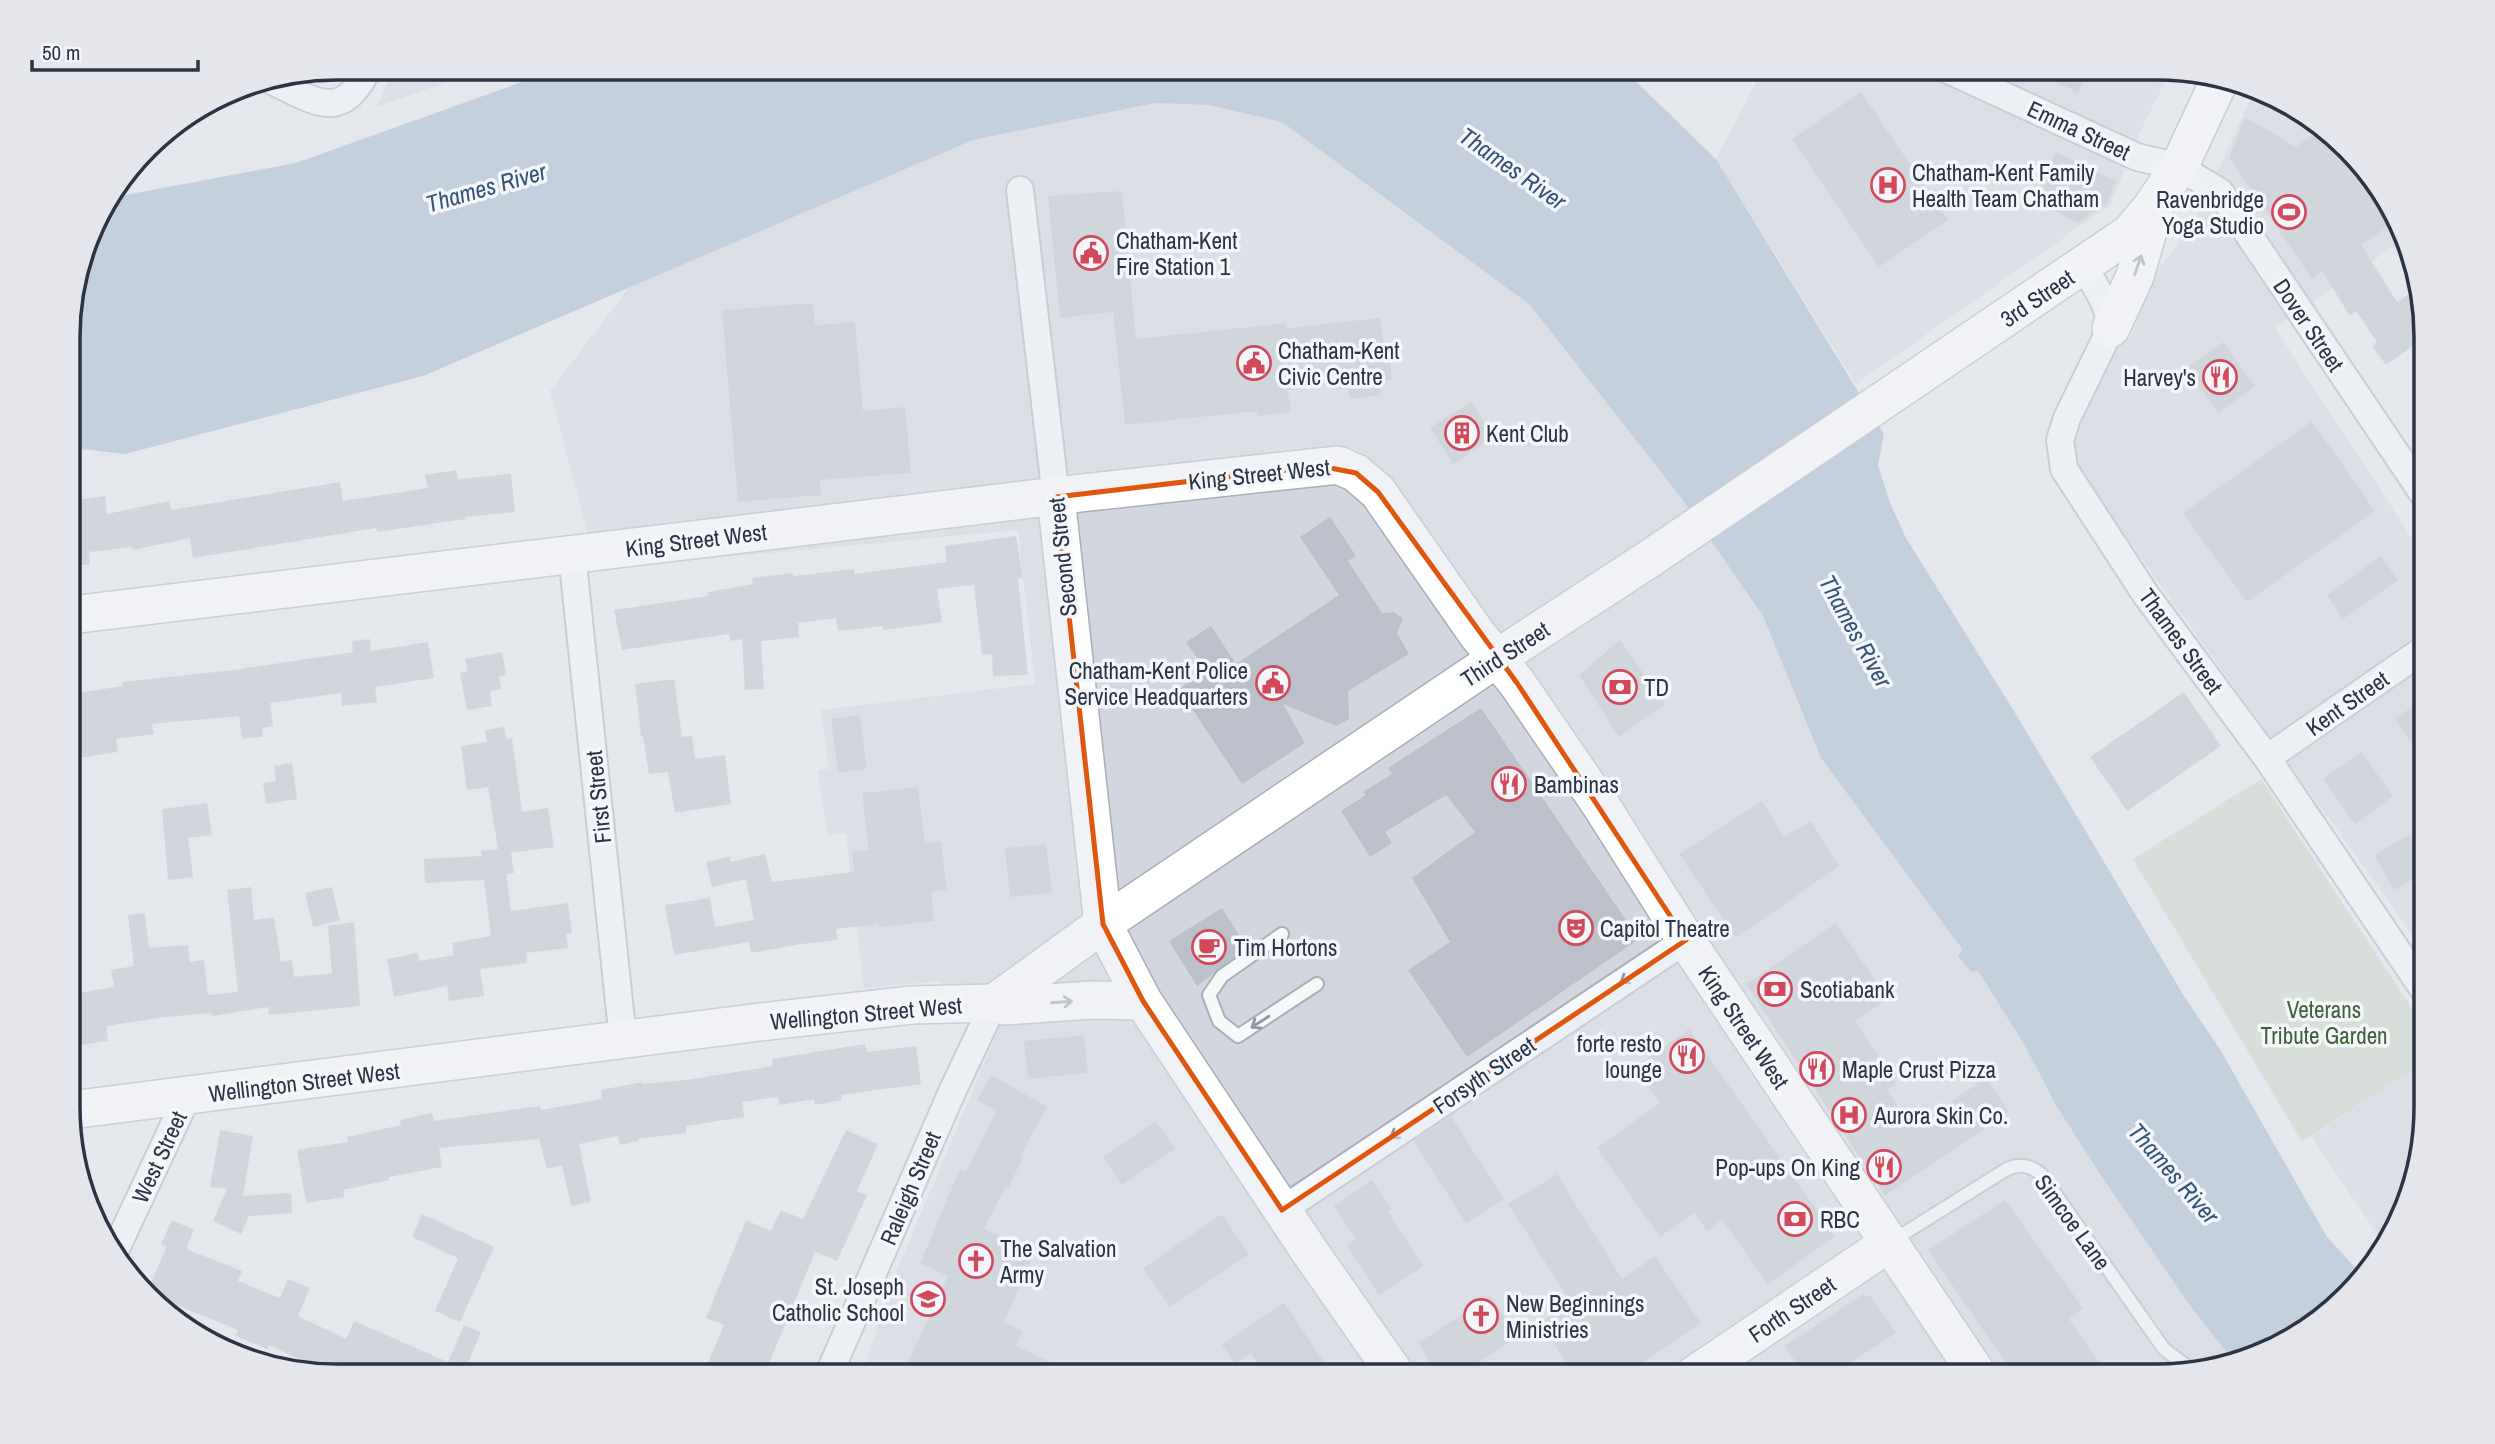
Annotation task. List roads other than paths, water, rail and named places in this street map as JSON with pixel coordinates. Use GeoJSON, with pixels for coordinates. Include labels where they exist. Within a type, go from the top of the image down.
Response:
{"type":"FeatureCollection","features":[{"type":"Feature","properties":{"kind":"street"},"geometry":{"type":"LineString","coordinates":[[283,86],[319,103],[331,104],[342,101],[362,80]]}},
{"type":"Feature","properties":{"kind":"street","name":"Emma Street"},"geometry":{"type":"LineString","coordinates":[[1970,80],[2137,157],[2179,167]]}},
{"type":"Feature","properties":{"kind":"street"},"geometry":{"type":"LineString","coordinates":[[2111,328],[2135,276],[2157,199],[2179,167],[2216,87]]}},
{"type":"Feature","properties":{"kind":"street","name":"Dover Street"},"geometry":{"type":"LineString","coordinates":[[2179,167],[2220,192],[2414,480]]}},
{"type":"Feature","properties":{"kind":"street","name":"Second Street"},"geometry":{"type":"LineString","coordinates":[[1020,190],[1103,923]]}},
{"type":"Feature","properties":{"kind":"street","name":"3rd Street"},"geometry":{"type":"LineString","coordinates":[[1906,386],[2130,233],[2157,199]]}},
{"type":"Feature","properties":{"kind":"street"},"geometry":{"type":"LineString","coordinates":[[2083,266],[2105,302],[2111,328]]}},
{"type":"Feature","properties":{"kind":"street","name":"Thames Street"},"geometry":{"type":"LineString","coordinates":[[2111,328],[2067,418],[2060,440],[2064,470],[2146,595],[2267,758],[2414,975]]}},
{"type":"Feature","properties":{"kind":"street","name":"Third Street"},"geometry":{"type":"LineString","coordinates":[[1103,923],[1906,386]]}},
{"type":"Feature","properties":{"kind":"street","name":"King Street West"},"geometry":{"type":"LineString","coordinates":[[80,614],[1338,465],[1356,473],[1378,492],[1496,659],[1517,683],[1971,1364]]}},
{"type":"Feature","properties":{"kind":"street","name":"First Street"},"geometry":{"type":"LineString","coordinates":[[572,554],[623,1040]]}},
{"type":"Feature","properties":{"kind":"street","name":"Kent Street"},"geometry":{"type":"LineString","coordinates":[[2267,758],[2414,656]]}},
{"type":"Feature","properties":{"kind":"street"},"geometry":{"type":"LineString","coordinates":[[1103,923],[1143,1001],[1388,1364]]}},
{"type":"Feature","properties":{"kind":"street","name":"Wellington Street West"},"geometry":{"type":"LineString","coordinates":[[80,1109],[760,1022],[884,1008],[994,1003],[1103,923]]}},
{"type":"Feature","properties":{"kind":"street","name":"Forsyth Street"},"geometry":{"type":"LineString","coordinates":[[1282,1210],[1686,940]]}},
{"type":"Feature","properties":{"kind":"street"},"geometry":{"type":"LineString","coordinates":[[994,1003],[1006,1006],[1091,1000],[1143,1001]]}},
{"type":"Feature","properties":{"kind":"street","name":"Raleigh Street"},"geometry":{"type":"LineString","coordinates":[[833,1364],[951,1092],[994,1003]]}},
{"type":"Feature","properties":{"kind":"street","name":"West Street"},"geometry":{"type":"LineString","coordinates":[[119,1242],[187,1097]]}},
{"type":"Feature","properties":{"kind":"street","name":"Forth Street"},"geometry":{"type":"LineString","coordinates":[[1710,1364],[1889,1243]]}},
{"type":"Feature","properties":{"kind":"lane"},"geometry":{"type":"LineString","coordinates":[[1282,934],[1222,976],[1209,995],[1219,1021],[1238,1036],[1317,984]]}},
{"type":"Feature","properties":{"kind":"lane","name":"Simcoe Lane"},"geometry":{"type":"LineString","coordinates":[[1889,1243],[2007,1169],[2029,1166],[2042,1175],[2164,1349],[2182,1362]]}},
{"type":"Feature","properties":{"kind":"water","name":"Thames River"},"geometry":{"type":"Polygon","coordinates":[[[528,80],[1634,80],[1716,159],[1884,434],[1878,465],[1890,503],[1906,538],[2017,716],[2184,996],[2221,1051],[2327,1237],[2356,1269],[2327,1300],[2300,1320],[2271,1337],[2228,1354],[2188,1303],[2100,1174],[2057,1107],[2024,1044],[1978,971],[1971,972],[1958,956],[1962,949],[1821,758],[1763,616],[1682,499],[1530,305],[1282,122],[1209,105],[1155,103],[973,140],[423,376],[125,454],[80,449],[80,337],[85,287],[100,239],[124,195],[296,163],[528,80]]]}},
{"type":"Feature","properties":{"kind":"place","name":"Chatham-Kent Family Health Team Chatham"},"geometry":{"type":"Point","coordinates":[1888,185]}},
{"type":"Feature","properties":{"kind":"place","name":"Ravenbridge Yoga Studio"},"geometry":{"type":"Point","coordinates":[2289,212]}},
{"type":"Feature","properties":{"kind":"place","name":"Chatham-Kent Fire Station 1"},"geometry":{"type":"Point","coordinates":[1091,253]}},
{"type":"Feature","properties":{"kind":"place","name":"Chatham-Kent Civic Centre"},"geometry":{"type":"Point","coordinates":[1254,363]}},
{"type":"Feature","properties":{"kind":"place","name":"Harvey's"},"geometry":{"type":"Point","coordinates":[2220,377]}},
{"type":"Feature","properties":{"kind":"place","name":"Kent Club"},"geometry":{"type":"Point","coordinates":[1462,433]}},
{"type":"Feature","properties":{"kind":"place","name":"Chatham-Kent Police Service Headquarters"},"geometry":{"type":"Point","coordinates":[1273,683]}},
{"type":"Feature","properties":{"kind":"place","name":"TD"},"geometry":{"type":"Point","coordinates":[1620,687]}},
{"type":"Feature","properties":{"kind":"place","name":"Bambinas"},"geometry":{"type":"Point","coordinates":[1509,784]}},
{"type":"Feature","properties":{"kind":"place","name":"Capitol Theatre"},"geometry":{"type":"Point","coordinates":[1576,928]}},
{"type":"Feature","properties":{"kind":"place","name":"Tim Hortons"},"geometry":{"type":"Point","coordinates":[1209,947]}},
{"type":"Feature","properties":{"kind":"place","name":"Scotiabank"},"geometry":{"type":"Point","coordinates":[1775,989]}},
{"type":"Feature","properties":{"kind":"place","name":"forte resto lounge"},"geometry":{"type":"Point","coordinates":[1687,1056]}},
{"type":"Feature","properties":{"kind":"place","name":"Maple Crust Pizza"},"geometry":{"type":"Point","coordinates":[1817,1069]}},
{"type":"Feature","properties":{"kind":"place","name":"Aurora Skin Co."},"geometry":{"type":"Point","coordinates":[1849,1115]}},
{"type":"Feature","properties":{"kind":"place","name":"Pop-ups On King"},"geometry":{"type":"Point","coordinates":[1884,1167]}},
{"type":"Feature","properties":{"kind":"place","name":"RBC"},"geometry":{"type":"Point","coordinates":[1795,1219]}},
{"type":"Feature","properties":{"kind":"place","name":"The Salvation Army"},"geometry":{"type":"Point","coordinates":[976,1261]}},
{"type":"Feature","properties":{"kind":"place","name":"St. Joseph Catholic School"},"geometry":{"type":"Point","coordinates":[928,1299]}},
{"type":"Feature","properties":{"kind":"place","name":"New Beginnings Ministries"},"geometry":{"type":"Point","coordinates":[1481,1316]}},
{"type":"Feature","properties":{"kind":"park label","name":"Veterans Tribute Garden"},"geometry":{"type":"Point","coordinates":[2324,1022]}}]}
